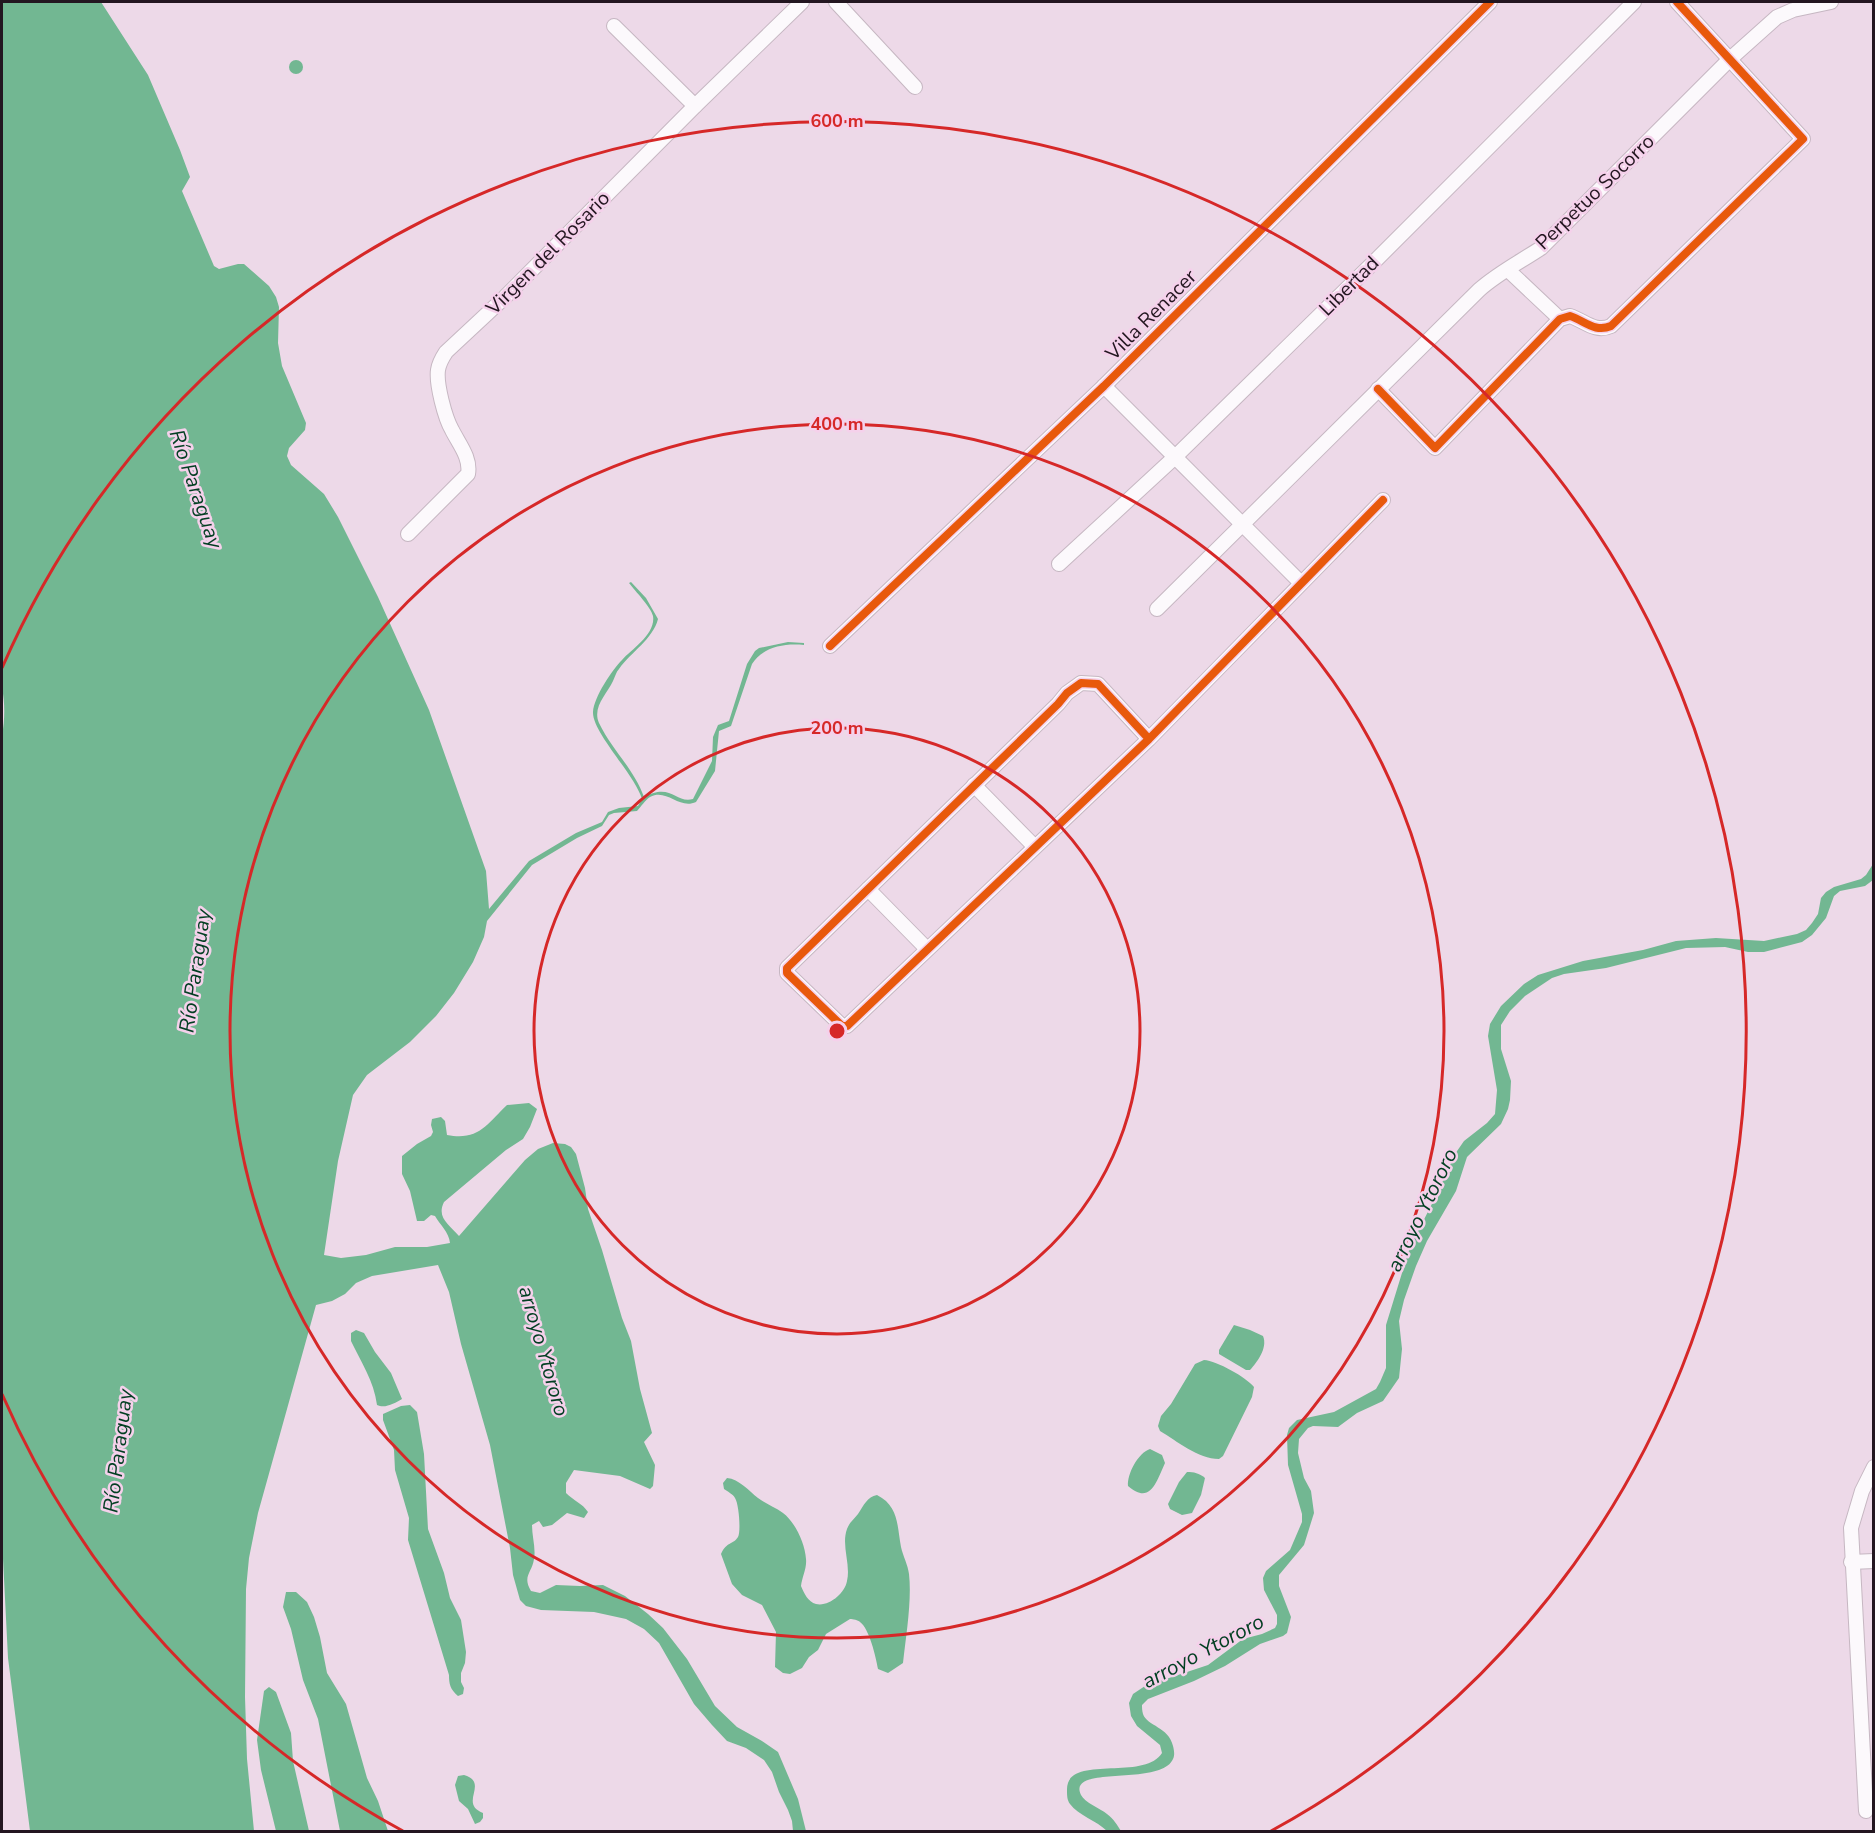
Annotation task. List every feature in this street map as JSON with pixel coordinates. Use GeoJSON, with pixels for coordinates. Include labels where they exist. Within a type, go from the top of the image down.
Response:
{"type":"FeatureCollection","features":[{"type":"Feature","properties":{"kind":"street","name":"Virgen del Rosario"},"geometry":{"type":"LineString","coordinates":[[408,534],[468,474],[470,466],[464,450],[450,428],[442,398],[438,371],[446,352],[505,297],[802,2]]}},
{"type":"Feature","properties":{"kind":"street"},"geometry":{"type":"LineString","coordinates":[[836,2],[915,87]]}},
{"type":"Feature","properties":{"kind":"street","name":"Villa Renacer"},"geometry":{"type":"LineString","coordinates":[[830,646],[1104,386],[1490,2]]}},
{"type":"Feature","properties":{"kind":"street","name":"Libertad"},"geometry":{"type":"LineString","coordinates":[[1059,564],[1175,457],[1634,2]]}},
{"type":"Feature","properties":{"kind":"street"},"geometry":{"type":"LineString","coordinates":[[1378,389],[1435,448],[1560,319],[1570,316],[1598,328],[1611,326],[1803,139],[1677,2]]}},
{"type":"Feature","properties":{"kind":"street","name":"Perpetuo Socorro"},"geometry":{"type":"LineString","coordinates":[[1156,609],[1479,290],[1496,275],[1508,270],[1541,248],[1730,59],[1777,16],[1831,2]]}},
{"type":"Feature","properties":{"kind":"street"},"geometry":{"type":"LineString","coordinates":[[614,26],[695,106]]}},
{"type":"Feature","properties":{"kind":"street"},"geometry":{"type":"LineString","coordinates":[[1508,270],[1560,319]]}},
{"type":"Feature","properties":{"kind":"street"},"geometry":{"type":"LineString","coordinates":[[1104,386],[1301,584]]}},
{"type":"Feature","properties":{"kind":"street"},"geometry":{"type":"LineString","coordinates":[[1149,739],[1098,684],[1081,683],[1067,693],[787,968],[787,973],[844,1027],[1149,739],[1383,500]]}},
{"type":"Feature","properties":{"kind":"street"},"geometry":{"type":"LineString","coordinates":[[974,785],[1034,846]]}},
{"type":"Feature","properties":{"kind":"street"},"geometry":{"type":"LineString","coordinates":[[868,889],[927,949]]}},
{"type":"Feature","properties":{"kind":"street"},"geometry":{"type":"LineString","coordinates":[[1866,1811],[1867,1745],[1851,1562],[1851,1528],[1862,1491],[1874,1467]]}},
{"type":"Feature","properties":{"kind":"street"},"geometry":{"type":"LineString","coordinates":[[1851,1562],[1874,1561]]}},
{"type":"Feature","properties":{"kind":"water"},"geometry":{"type":"Polygon","coordinates":[[[2,2],[101,2],[148,75],[190,177],[182,191],[214,266],[219,269],[244,264],[269,286],[276,297],[279,307],[278,343],[282,366],[306,423],[305,430],[289,448],[287,456],[291,465],[324,494],[338,517],[378,597],[429,710],[486,871],[489,909],[529,861],[576,833],[602,822],[608,812],[638,806],[642,799],[638,789],[599,731],[593,712],[600,692],[609,677],[647,635],[653,623],[653,616],[649,608],[629,583],[631,582],[646,598],[658,619],[647,639],[617,672],[601,701],[597,717],[604,733],[635,777],[644,797],[653,793],[667,792],[682,799],[693,799],[712,761],[713,737],[718,725],[729,721],[747,664],[755,651],[759,648],[788,642],[804,643],[804,645],[775,647],[762,654],[752,664],[731,726],[719,731],[715,771],[696,802],[684,803],[656,795],[648,798],[637,811],[609,815],[602,826],[532,865],[487,921],[484,937],[473,962],[454,993],[436,1016],[410,1042],[367,1075],[353,1095],[338,1161],[324,1255],[341,1258],[366,1255],[395,1247],[427,1247],[450,1243],[446,1232],[435,1216],[431,1215],[424,1221],[417,1221],[410,1191],[402,1174],[402,1156],[431,1136],[432,1119],[441,1117],[445,1121],[447,1135],[467,1136],[482,1129],[507,1105],[529,1103],[537,1109],[523,1139],[506,1150],[444,1202],[443,1217],[459,1236],[525,1160],[538,1149],[553,1143],[571,1147],[576,1154],[588,1209],[631,1341],[640,1389],[652,1433],[644,1442],[655,1465],[653,1486],[650,1489],[620,1476],[574,1470],[566,1483],[566,1493],[588,1512],[584,1518],[567,1513],[552,1525],[543,1527],[539,1521],[532,1525],[534,1555],[527,1578],[528,1586],[531,1591],[540,1593],[556,1585],[603,1585],[625,1596],[648,1614],[663,1628],[687,1659],[715,1706],[737,1727],[778,1752],[798,1799],[806,1831],[793,1831],[788,1810],[772,1772],[764,1760],[746,1748],[727,1741],[712,1725],[694,1704],[659,1643],[644,1629],[626,1619],[594,1612],[541,1610],[526,1606],[520,1600],[513,1575],[490,1445],[461,1344],[449,1292],[438,1265],[372,1276],[356,1283],[345,1294],[332,1301],[316,1305],[258,1513],[249,1558],[246,1589],[245,1697],[247,1759],[254,1831],[30,1831],[8,1658],[2,1539],[2,735],[4,699],[2,688],[2,2]]]}},
{"type":"Feature","properties":{"kind":"water"},"geometry":{"type":"Polygon","coordinates":[[[293,60],[299,60],[303,67],[299,74],[293,74],[289,70],[289,64],[293,60]]]}},
{"type":"Feature","properties":{"kind":"water"},"geometry":{"type":"Polygon","coordinates":[[[1873,864],[1873,880],[1865,886],[1840,891],[1834,896],[1826,918],[1812,935],[1802,942],[1764,952],[1748,952],[1725,947],[1686,948],[1606,968],[1564,974],[1552,978],[1525,996],[1510,1011],[1501,1025],[1501,1049],[1511,1081],[1508,1109],[1501,1124],[1467,1157],[1456,1191],[1427,1241],[1416,1266],[1399,1321],[1402,1349],[1399,1378],[1383,1401],[1357,1413],[1338,1427],[1313,1426],[1308,1428],[1299,1439],[1298,1453],[1304,1478],[1311,1491],[1314,1513],[1304,1545],[1279,1575],[1279,1586],[1291,1617],[1287,1633],[1260,1644],[1225,1666],[1194,1681],[1148,1699],[1142,1705],[1145,1718],[1171,1740],[1174,1751],[1173,1759],[1165,1767],[1151,1772],[1100,1777],[1087,1780],[1080,1786],[1083,1798],[1109,1816],[1121,1831],[1107,1831],[1073,1808],[1068,1801],[1067,1790],[1070,1779],[1079,1773],[1139,1766],[1153,1761],[1162,1753],[1160,1745],[1137,1726],[1131,1716],[1129,1703],[1133,1694],[1145,1686],[1208,1665],[1243,1639],[1275,1628],[1277,1615],[1264,1590],[1263,1578],[1266,1571],[1290,1550],[1302,1522],[1302,1514],[1288,1465],[1287,1435],[1289,1428],[1297,1420],[1334,1412],[1376,1389],[1380,1382],[1386,1368],[1386,1325],[1410,1247],[1455,1154],[1464,1141],[1495,1114],[1497,1090],[1488,1036],[1490,1024],[1501,1006],[1524,984],[1538,975],[1583,961],[1643,950],[1676,941],[1716,938],[1764,941],[1797,934],[1806,930],[1812,923],[1818,914],[1821,898],[1826,892],[1834,887],[1861,879],[1873,864]]]}},
{"type":"Feature","properties":{"kind":"water"},"geometry":{"type":"Polygon","coordinates":[[[1234,1325],[1263,1336],[1263,1350],[1250,1370],[1246,1370],[1219,1354],[1219,1350],[1234,1325]]]}},
{"type":"Feature","properties":{"kind":"water"},"geometry":{"type":"Polygon","coordinates":[[[356,1330],[364,1333],[391,1373],[402,1399],[387,1406],[377,1405],[370,1380],[351,1341],[351,1333],[356,1330]]]}},
{"type":"Feature","properties":{"kind":"water"},"geometry":{"type":"Polygon","coordinates":[[[1204,1360],[1231,1370],[1254,1387],[1252,1397],[1223,1456],[1219,1459],[1203,1456],[1188,1449],[1160,1431],[1158,1426],[1161,1416],[1171,1404],[1195,1364],[1204,1360]]]}},
{"type":"Feature","properties":{"kind":"water"},"geometry":{"type":"Polygon","coordinates":[[[410,1405],[417,1412],[424,1454],[428,1529],[444,1573],[450,1598],[461,1620],[466,1652],[461,1673],[463,1694],[458,1696],[450,1686],[449,1675],[408,1540],[409,1518],[395,1470],[394,1450],[383,1420],[383,1414],[401,1406],[410,1405]]]}},
{"type":"Feature","properties":{"kind":"water"},"geometry":{"type":"Polygon","coordinates":[[[1150,1449],[1162,1455],[1165,1463],[1156,1483],[1148,1492],[1142,1493],[1128,1486],[1128,1481],[1131,1470],[1138,1459],[1150,1449]]]}},
{"type":"Feature","properties":{"kind":"water"},"geometry":{"type":"Polygon","coordinates":[[[1187,1472],[1196,1473],[1205,1478],[1201,1495],[1192,1513],[1182,1515],[1170,1509],[1168,1504],[1187,1472]]]}},
{"type":"Feature","properties":{"kind":"water"},"geometry":{"type":"Polygon","coordinates":[[[727,1478],[740,1483],[761,1500],[783,1513],[792,1522],[804,1546],[806,1559],[801,1586],[809,1599],[816,1604],[831,1601],[846,1586],[848,1568],[845,1535],[850,1523],[866,1502],[874,1496],[877,1495],[889,1505],[896,1517],[910,1584],[903,1663],[888,1673],[878,1669],[866,1630],[859,1621],[850,1619],[826,1634],[818,1650],[809,1657],[802,1668],[790,1674],[783,1673],[775,1667],[776,1632],[762,1605],[742,1595],[732,1584],[721,1554],[725,1547],[738,1537],[739,1530],[736,1501],[733,1495],[724,1489],[723,1483],[727,1478]]]}},
{"type":"Feature","properties":{"kind":"water"},"geometry":{"type":"Polygon","coordinates":[[[286,1592],[296,1592],[307,1602],[314,1617],[327,1673],[346,1704],[367,1778],[388,1831],[340,1831],[318,1719],[303,1680],[291,1629],[283,1607],[286,1592]]]}},
{"type":"Feature","properties":{"kind":"water"},"geometry":{"type":"Polygon","coordinates":[[[269,1687],[276,1692],[291,1733],[293,1761],[309,1831],[276,1831],[261,1770],[257,1740],[264,1691],[269,1687]]]}},
{"type":"Feature","properties":{"kind":"water"},"geometry":{"type":"Polygon","coordinates":[[[464,1775],[474,1783],[473,1804],[483,1813],[483,1818],[475,1824],[468,1809],[459,1801],[455,1785],[458,1776],[464,1775]]]}},
{"type":"Feature","properties":{"kind":"cycle path"},"geometry":{"type":"LineString","coordinates":[[830,646],[1104,386],[1490,2]]}},
{"type":"Feature","properties":{"kind":"cycle path"},"geometry":{"type":"LineString","coordinates":[[1378,389],[1435,448],[1560,319],[1570,316],[1595,327],[1611,326],[1803,139],[1677,2]]}},
{"type":"Feature","properties":{"kind":"cycle path"},"geometry":{"type":"LineString","coordinates":[[1149,739],[1098,684],[1081,683],[1067,693],[787,968],[787,973],[842,1026],[847,1026],[1149,739],[1383,500]]}},
{"type":"Feature","properties":{"kind":"water label","name":"Río Paraguay"},"geometry":{"type":"Point","coordinates":[196,489]}},
{"type":"Feature","properties":{"kind":"water label","name":"Río Paraguay"},"geometry":{"type":"Point","coordinates":[195,971]}},
{"type":"Feature","properties":{"kind":"water label","name":"arroyo Ytororo"},"geometry":{"type":"Point","coordinates":[1422,1210]}},
{"type":"Feature","properties":{"kind":"water label","name":"arroyo Ytororo"},"geometry":{"type":"Point","coordinates":[544,1351]}},
{"type":"Feature","properties":{"kind":"water label","name":"Río Paraguay"},"geometry":{"type":"Point","coordinates":[118,1451]}},
{"type":"Feature","properties":{"kind":"water label","name":"arroyo Ytororo"},"geometry":{"type":"Point","coordinates":[1203,1651]}}]}
